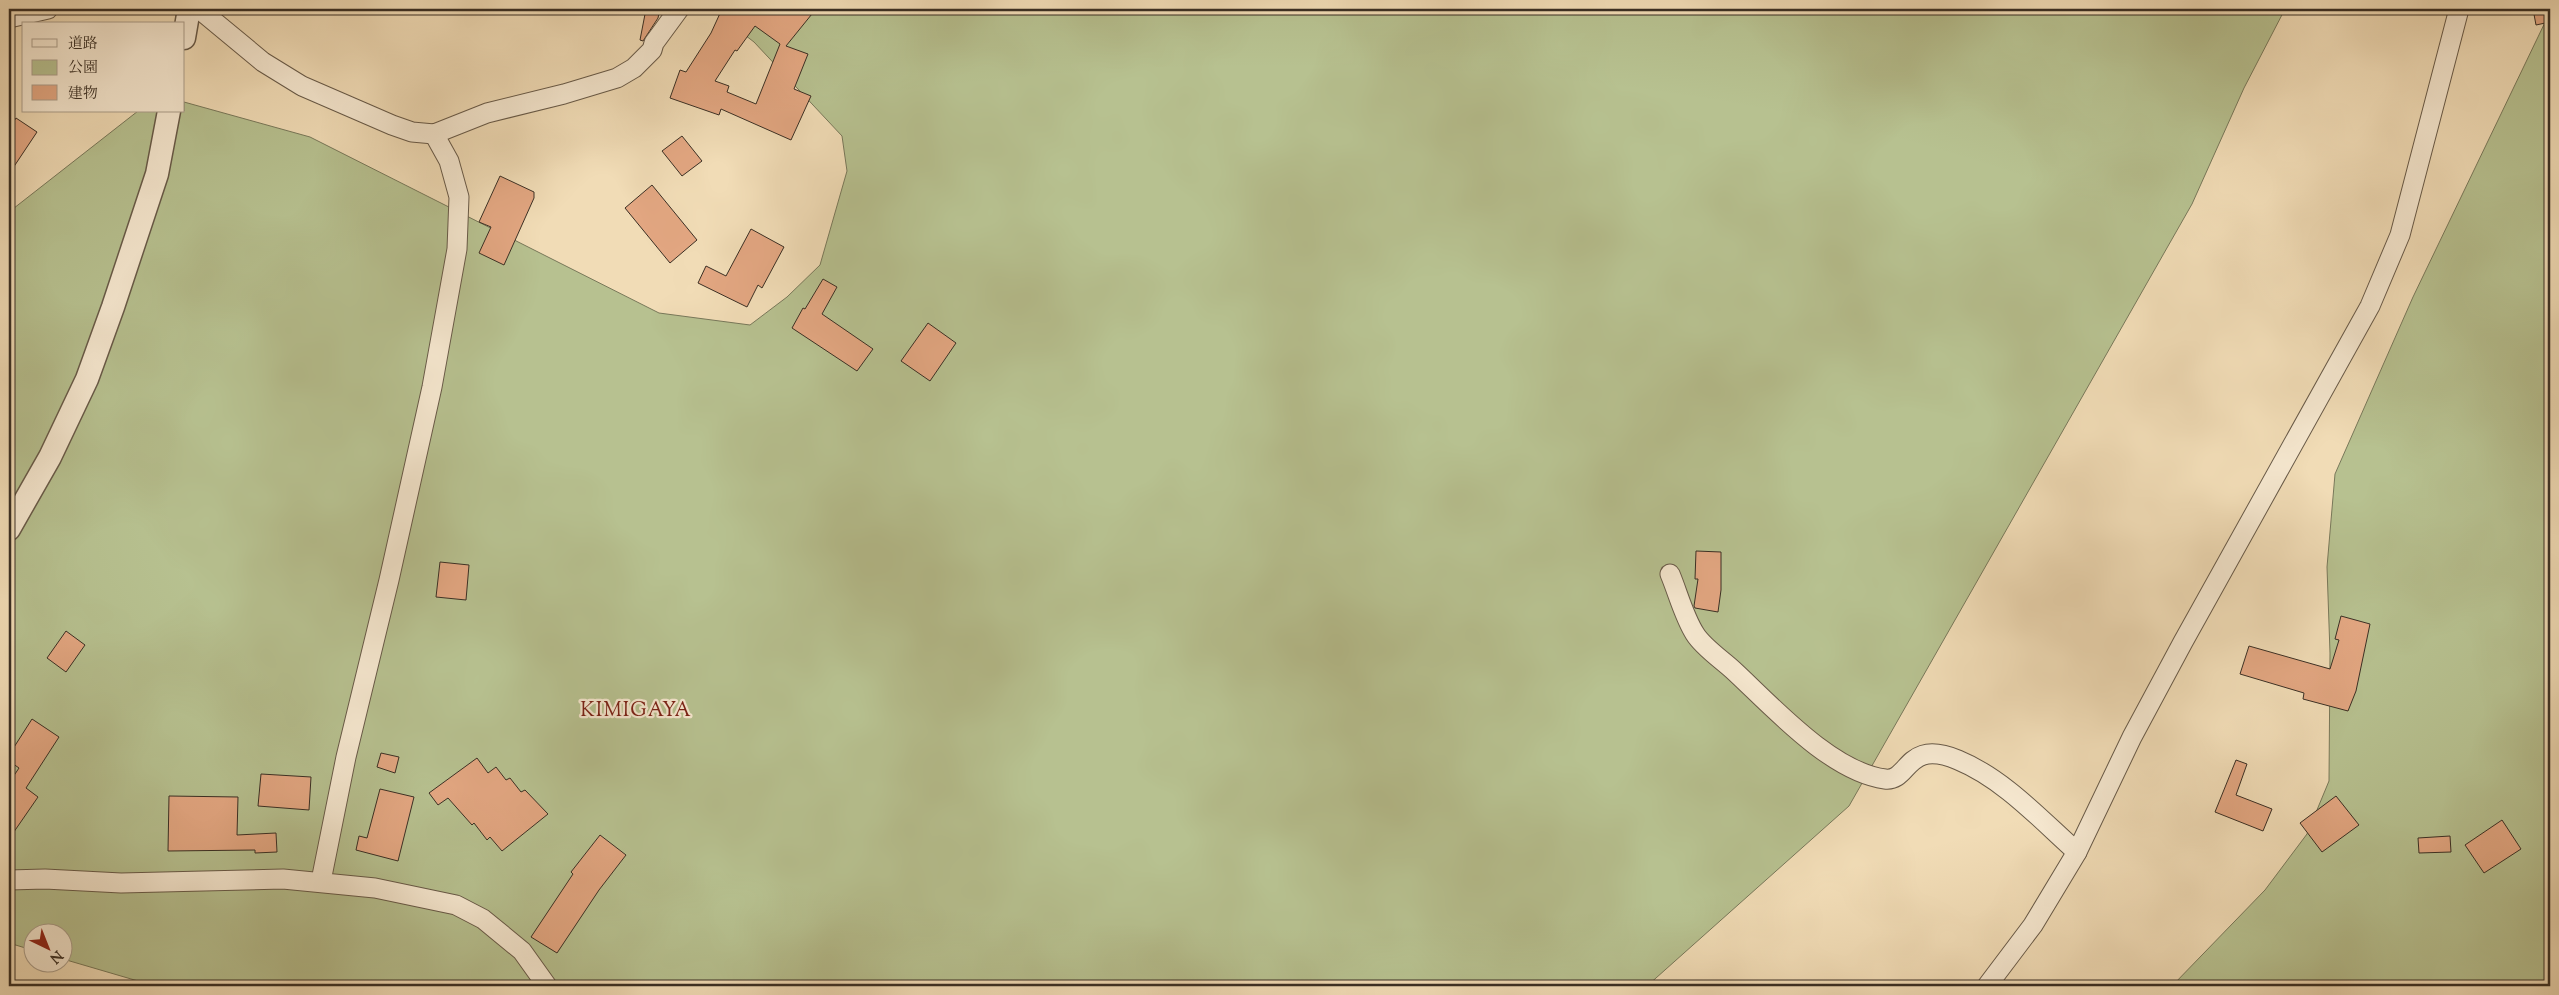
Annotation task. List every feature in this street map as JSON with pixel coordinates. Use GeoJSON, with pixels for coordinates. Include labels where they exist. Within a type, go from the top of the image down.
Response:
{"type":"FeatureCollection","features":[{"type":"Feature","properties":{"kind":"street"},"geometry":{"type":"LineString","coordinates":[[9,18],[48,9]]}},
{"type":"Feature","properties":{"kind":"street"},"geometry":{"type":"LineString","coordinates":[[185,32],[189,9]]}},
{"type":"Feature","properties":{"kind":"street"},"geometry":{"type":"LineString","coordinates":[[199,9],[263,62],[302,86],[392,125],[412,132],[434,134],[487,113],[572,92],[617,78],[634,68],[652,50],[654,43],[679,9]]}},
{"type":"Feature","properties":{"kind":"street"},"geometry":{"type":"LineString","coordinates":[[1987,986],[2033,925],[2077,852],[2132,737],[2370,306],[2400,235],[2459,9]]}},
{"type":"Feature","properties":{"kind":"street"},"geometry":{"type":"LineString","coordinates":[[9,529],[50,457],[87,379],[157,174],[169,112]]}},
{"type":"Feature","properties":{"kind":"street"},"geometry":{"type":"LineString","coordinates":[[321,881],[346,757],[390,580],[432,387],[457,249],[458,197],[449,161],[434,134]]}},
{"type":"Feature","properties":{"kind":"street"},"geometry":{"type":"LineString","coordinates":[[1670,574],[1695,635],[1798,730],[1840,763],[1854,770],[1888,779],[1897,776],[1921,754],[1935,753],[1958,760],[2016,797],[2077,852]]}},
{"type":"Feature","properties":{"kind":"street"},"geometry":{"type":"LineString","coordinates":[[9,880],[45,879],[121,883],[283,879],[321,881],[375,888],[456,905],[483,919],[522,950],[547,986]]}},
{"type":"Feature","properties":{"kind":"green space"},"geometry":{"type":"Polygon","coordinates":[[[711,9],[2285,9],[2244,88],[2192,204],[1849,806],[1647,986],[155,986],[72,962],[72,922],[22,922],[22,947],[9,943],[9,212],[137,112],[185,112],[185,102],[310,137],[659,313],[750,325],[787,297],[820,265],[847,171],[842,136],[754,42],[711,9]]]}},
{"type":"Feature","properties":{"kind":"green space"},"geometry":{"type":"Polygon","coordinates":[[[2550,12],[2550,986],[2172,986],[2265,890],[2307,834],[2329,781],[2330,653],[2327,567],[2335,474],[2413,297],[2550,12]]]}},
{"type":"Feature","properties":{"kind":"building"},"geometry":{"type":"Polygon","coordinates":[[[646,9],[660,9],[658,18],[643,41],[640,40],[646,9]]]}},
{"type":"Feature","properties":{"kind":"building"},"geometry":{"type":"Polygon","coordinates":[[[722,9],[816,9],[786,46],[808,54],[794,89],[811,96],[791,140],[721,109],[719,115],[670,98],[680,70],[686,72],[711,33],[722,9]],[[755,26],[737,51],[735,50],[715,81],[729,86],[727,92],[756,104],[780,44],[755,26]]]}},
{"type":"Feature","properties":{"kind":"building"},"geometry":{"type":"Polygon","coordinates":[[[2533,9],[2550,9],[2550,22],[2536,25],[2533,9]]]}},
{"type":"Feature","properties":{"kind":"building"},"geometry":{"type":"Polygon","coordinates":[[[16,118],[37,132],[9,174],[9,129],[16,118]]]}},
{"type":"Feature","properties":{"kind":"building"},"geometry":{"type":"Polygon","coordinates":[[[682,136],[702,161],[682,176],[662,151],[682,136]]]}},
{"type":"Feature","properties":{"kind":"building"},"geometry":{"type":"Polygon","coordinates":[[[500,176],[534,192],[534,198],[504,265],[479,253],[491,227],[479,222],[500,176]]]}},
{"type":"Feature","properties":{"kind":"building"},"geometry":{"type":"Polygon","coordinates":[[[652,185],[697,240],[670,263],[625,208],[652,185]]]}},
{"type":"Feature","properties":{"kind":"building"},"geometry":{"type":"Polygon","coordinates":[[[751,229],[784,247],[762,288],[758,285],[747,307],[698,283],[706,266],[726,276],[751,229]]]}},
{"type":"Feature","properties":{"kind":"building"},"geometry":{"type":"Polygon","coordinates":[[[823,279],[837,287],[822,314],[873,349],[857,371],[792,328],[823,279]]]}},
{"type":"Feature","properties":{"kind":"building"},"geometry":{"type":"Polygon","coordinates":[[[928,323],[956,343],[930,381],[901,361],[928,323]]]}},
{"type":"Feature","properties":{"kind":"building"},"geometry":{"type":"Polygon","coordinates":[[[1696,551],[1721,552],[1721,590],[1718,612],[1695,608],[1694,606],[1698,579],[1695,579],[1696,551]]]}},
{"type":"Feature","properties":{"kind":"building"},"geometry":{"type":"Polygon","coordinates":[[[440,562],[469,565],[466,600],[436,597],[440,562]]]}},
{"type":"Feature","properties":{"kind":"building"},"geometry":{"type":"Polygon","coordinates":[[[2341,616],[2370,624],[2356,691],[2348,711],[2303,699],[2304,693],[2240,674],[2249,646],[2330,669],[2339,640],[2335,639],[2341,616]]]}},
{"type":"Feature","properties":{"kind":"building"},"geometry":{"type":"Polygon","coordinates":[[[66,631],[85,645],[66,672],[47,658],[66,631]]]}},
{"type":"Feature","properties":{"kind":"building"},"geometry":{"type":"Polygon","coordinates":[[[32,719],[59,737],[26,788],[38,797],[9,839],[9,783],[19,768],[9,761],[9,755],[32,719]]]}},
{"type":"Feature","properties":{"kind":"building"},"geometry":{"type":"Polygon","coordinates":[[[381,753],[399,757],[395,773],[377,767],[381,753]]]}},
{"type":"Feature","properties":{"kind":"building"},"geometry":{"type":"Polygon","coordinates":[[[477,758],[488,773],[496,767],[506,780],[510,778],[521,792],[525,790],[548,814],[502,851],[490,837],[487,840],[474,823],[472,825],[448,798],[438,805],[429,793],[477,758]]]}},
{"type":"Feature","properties":{"kind":"building"},"geometry":{"type":"Polygon","coordinates":[[[2236,760],[2247,764],[2236,795],[2272,809],[2263,831],[2215,812],[2236,760]]]}},
{"type":"Feature","properties":{"kind":"building"},"geometry":{"type":"Polygon","coordinates":[[[261,774],[311,777],[309,810],[258,806],[261,774]]]}},
{"type":"Feature","properties":{"kind":"building"},"geometry":{"type":"Polygon","coordinates":[[[380,789],[414,797],[398,861],[356,850],[359,836],[367,838],[380,789]]]}},
{"type":"Feature","properties":{"kind":"building"},"geometry":{"type":"Polygon","coordinates":[[[169,796],[238,797],[237,835],[276,833],[277,852],[255,853],[255,850],[168,851],[169,796]]]}},
{"type":"Feature","properties":{"kind":"building"},"geometry":{"type":"Polygon","coordinates":[[[2336,796],[2359,825],[2322,852],[2300,823],[2336,796]]]}},
{"type":"Feature","properties":{"kind":"building"},"geometry":{"type":"Polygon","coordinates":[[[2502,820],[2521,849],[2484,873],[2465,845],[2502,820]]]}},
{"type":"Feature","properties":{"kind":"building"},"geometry":{"type":"Polygon","coordinates":[[[600,835],[626,855],[599,890],[557,953],[531,937],[573,874],[571,872],[600,835]]]}},
{"type":"Feature","properties":{"kind":"building"},"geometry":{"type":"Polygon","coordinates":[[[2450,836],[2451,852],[2419,853],[2418,838],[2450,836]]]}},
{"type":"Feature","properties":{"kind":"district","name":"KIMIGAYA"},"geometry":{"type":"Point","coordinates":[636,709]}}]}
